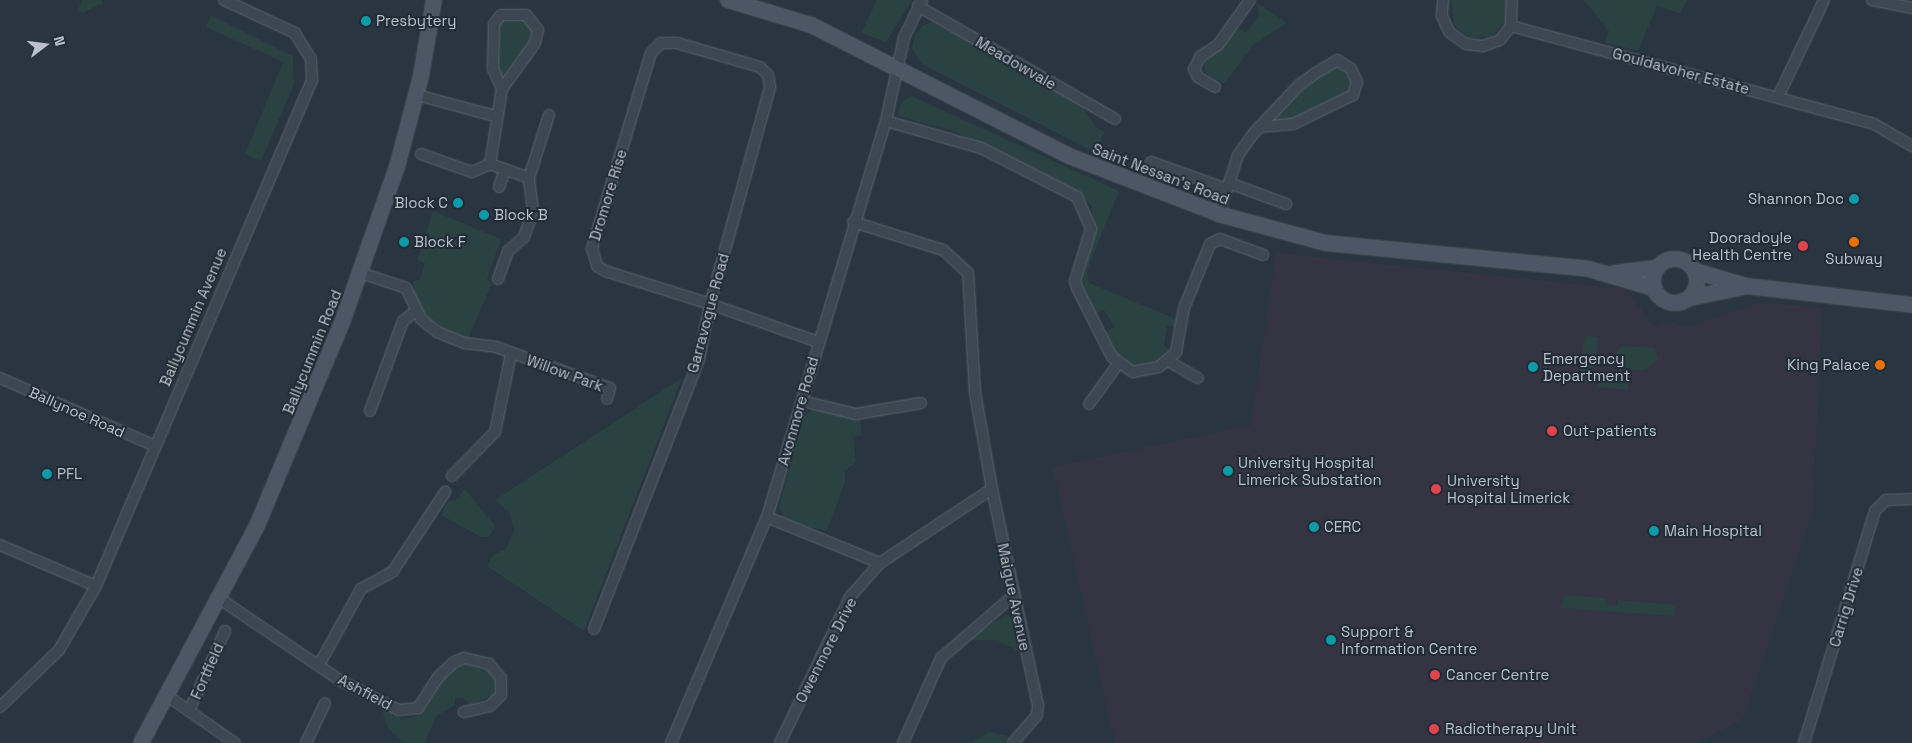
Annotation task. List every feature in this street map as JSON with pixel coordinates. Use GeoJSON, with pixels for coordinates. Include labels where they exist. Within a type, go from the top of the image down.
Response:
{"type":"FeatureCollection","features":[{"type":"Feature","properties":{"kind":"main road","name":"Ballycummin Road"},"geometry":{"type":"LineString","coordinates":[[169,697],[270,500],[361,272],[416,94],[434,0]]}},
{"type":"Feature","properties":{"kind":"main road","name":"Saint Nessan's Road"},"geometry":{"type":"LineString","coordinates":[[728,0],[810,25],[1069,156],[1219,214],[1339,245],[1614,273],[1656,268]]}},
{"type":"Feature","properties":{"kind":"main road"},"geometry":{"type":"LineString","coordinates":[[1746,286],[1670,303],[1653,288],[1656,268],[1677,258],[1695,271],[1746,286],[1912,304]]}},
{"type":"Feature","properties":{"kind":"main road"},"geometry":{"type":"LineString","coordinates":[[1690,298],[1697,284],[1695,271]]}},
{"type":"Feature","properties":{"kind":"main road","name":"Saint Nessan's Road"},"geometry":{"type":"LineString","coordinates":[[1614,273],[1653,288]]}},
{"type":"Feature","properties":{"kind":"main road"},"geometry":{"type":"LineString","coordinates":[[141,743],[169,697]]}},
{"type":"Feature","properties":{"kind":"street","name":"Ballycummin Avenue"},"geometry":{"type":"LineString","coordinates":[[0,707],[59,650],[96,586],[312,80],[311,59],[295,33],[224,0]]}},
{"type":"Feature","properties":{"kind":"street"},"geometry":{"type":"LineString","coordinates":[[1215,86],[1198,77],[1194,68],[1227,32],[1250,0]]}},
{"type":"Feature","properties":{"kind":"street"},"geometry":{"type":"LineString","coordinates":[[1443,0],[1442,16],[1449,32],[1466,44],[1484,46],[1500,40],[1511,26],[1512,0]]}},
{"type":"Feature","properties":{"kind":"street"},"geometry":{"type":"LineString","coordinates":[[1778,97],[1824,0]]}},
{"type":"Feature","properties":{"kind":"street"},"geometry":{"type":"LineString","coordinates":[[1872,0],[1912,8]]}},
{"type":"Feature","properties":{"kind":"street","name":"Meadowvale"},"geometry":{"type":"LineString","coordinates":[[896,68],[920,3],[1115,119]]}},
{"type":"Feature","properties":{"kind":"street"},"geometry":{"type":"LineString","coordinates":[[421,154],[472,172],[490,164],[496,148],[495,116],[502,89],[535,43],[538,30],[530,17],[505,14],[495,20],[493,69],[502,89]]}},
{"type":"Feature","properties":{"kind":"street","name":"Gouldavoher Estate"},"geometry":{"type":"LineString","coordinates":[[1511,26],[1874,124],[1912,146]]}},
{"type":"Feature","properties":{"kind":"street","name":"Dromore Rise"},"geometry":{"type":"LineString","coordinates":[[768,75],[760,67],[677,43],[656,46],[592,248],[597,266],[604,271],[710,304],[818,342]]}},
{"type":"Feature","properties":{"kind":"street"},"geometry":{"type":"LineString","coordinates":[[1219,214],[1238,155],[1259,127],[1299,85],[1331,62],[1344,61],[1351,69],[1357,82],[1353,95],[1293,124],[1259,127]]}},
{"type":"Feature","properties":{"kind":"street","name":"Avonmore Road"},"geometry":{"type":"LineString","coordinates":[[671,743],[767,517],[853,222],[886,121],[896,68]]}},
{"type":"Feature","properties":{"kind":"street","name":"Garravogue Road"},"geometry":{"type":"LineString","coordinates":[[594,629],[699,359],[710,304],[770,87],[768,75]]}},
{"type":"Feature","properties":{"kind":"street"},"geometry":{"type":"LineString","coordinates":[[416,94],[495,116]]}},
{"type":"Feature","properties":{"kind":"street"},"geometry":{"type":"LineString","coordinates":[[498,279],[508,251],[524,237],[533,211],[528,178],[549,115]]}},
{"type":"Feature","properties":{"kind":"street"},"geometry":{"type":"LineString","coordinates":[[886,121],[982,148],[1077,198],[1089,216],[1090,240],[1075,281],[1118,364],[1145,371],[1170,362],[1198,378]]}},
{"type":"Feature","properties":{"kind":"street"},"geometry":{"type":"LineString","coordinates":[[1151,162],[1286,204]]}},
{"type":"Feature","properties":{"kind":"street"},"geometry":{"type":"LineString","coordinates":[[490,164],[528,178]]}},
{"type":"Feature","properties":{"kind":"street"},"geometry":{"type":"LineString","coordinates":[[499,187],[505,170]]}},
{"type":"Feature","properties":{"kind":"street","name":"Maigue Avenue"},"geometry":{"type":"LineString","coordinates":[[853,222],[943,250],[968,273],[975,393],[1013,596],[1038,705],[1037,715],[1013,743]]}},
{"type":"Feature","properties":{"kind":"street"},"geometry":{"type":"LineString","coordinates":[[1170,362],[1184,308],[1210,244],[1220,240],[1263,255]]}},
{"type":"Feature","properties":{"kind":"street","name":"Willow Park"},"geometry":{"type":"LineString","coordinates":[[361,272],[406,288],[416,311],[425,325],[454,341],[496,347],[511,354],[610,388],[607,400]]}},
{"type":"Feature","properties":{"kind":"street"},"geometry":{"type":"LineString","coordinates":[[370,411],[403,321],[416,311]]}},
{"type":"Feature","properties":{"kind":"street","name":"Willow Park"},"geometry":{"type":"LineString","coordinates":[[452,476],[495,432],[511,354]]}},
{"type":"Feature","properties":{"kind":"street"},"geometry":{"type":"LineString","coordinates":[[1089,404],[1118,364]]}},
{"type":"Feature","properties":{"kind":"street","name":"Ballynoe Road"},"geometry":{"type":"LineString","coordinates":[[0,378],[155,446]]}},
{"type":"Feature","properties":{"kind":"street"},"geometry":{"type":"LineString","coordinates":[[802,400],[856,414],[921,403]]}},
{"type":"Feature","properties":{"kind":"street","name":"Owenmore Drive"},"geometry":{"type":"LineString","coordinates":[[780,743],[850,597],[880,563],[992,489]]}},
{"type":"Feature","properties":{"kind":"street"},"geometry":{"type":"LineString","coordinates":[[320,663],[361,589],[393,571],[445,492]]}},
{"type":"Feature","properties":{"kind":"street","name":"Carrig Drive"},"geometry":{"type":"LineString","coordinates":[[1804,743],[1875,511],[1886,500],[1912,499]]}},
{"type":"Feature","properties":{"kind":"street"},"geometry":{"type":"LineString","coordinates":[[767,517],[880,563]]}},
{"type":"Feature","properties":{"kind":"street"},"geometry":{"type":"LineString","coordinates":[[0,545],[96,586]]}},
{"type":"Feature","properties":{"kind":"street"},"geometry":{"type":"LineString","coordinates":[[904,743],[941,658],[1013,596]]}},
{"type":"Feature","properties":{"kind":"street","name":"Ashfield"},"geometry":{"type":"LineString","coordinates":[[220,599],[320,663],[341,681],[408,712],[423,704],[438,677],[454,662],[464,658],[489,664],[502,678],[501,695],[490,706],[464,712]]}},
{"type":"Feature","properties":{"kind":"street","name":"Fortfield"},"geometry":{"type":"LineString","coordinates":[[190,711],[225,630]]}},
{"type":"Feature","properties":{"kind":"street"},"geometry":{"type":"LineString","coordinates":[[169,697],[235,743]]}},
{"type":"Feature","properties":{"kind":"street"},"geometry":{"type":"LineString","coordinates":[[306,743],[325,703]]}},
{"type":"Feature","properties":{"kind":"shaded area","name":"University Hospital Limerick"},"geometry":{"type":"Polygon","coordinates":[[[1276,253],[1626,289],[1652,324],[1659,326],[1665,321],[1687,327],[1762,302],[1822,308],[1813,510],[1743,719],[1696,743],[1115,743],[1053,467],[1251,425],[1276,253]]]}},
{"type":"Feature","properties":{"kind":"green space"},"geometry":{"type":"Polygon","coordinates":[[[82,0],[102,0],[103,3],[82,13],[78,9],[82,0]]]}},
{"type":"Feature","properties":{"kind":"green space"},"geometry":{"type":"Polygon","coordinates":[[[877,0],[912,0],[886,42],[861,33],[877,0]]]}},
{"type":"Feature","properties":{"kind":"green space"},"geometry":{"type":"Polygon","coordinates":[[[1451,0],[1507,0],[1506,21],[1491,36],[1470,38],[1454,25],[1451,0]]]}},
{"type":"Feature","properties":{"kind":"green space"},"geometry":{"type":"Polygon","coordinates":[[[1584,0],[1687,0],[1680,13],[1657,6],[1638,51],[1604,42],[1609,31],[1584,0]]]}},
{"type":"Feature","properties":{"kind":"green space"},"geometry":{"type":"Polygon","coordinates":[[[1257,3],[1287,23],[1253,45],[1224,84],[1205,73],[1205,61],[1222,48],[1236,27],[1246,33],[1259,15],[1257,3]]]}},
{"type":"Feature","properties":{"kind":"green space"},"geometry":{"type":"Polygon","coordinates":[[[211,15],[293,56],[294,84],[261,161],[245,154],[283,62],[206,27],[211,15]]]}},
{"type":"Feature","properties":{"kind":"green space"},"geometry":{"type":"Polygon","coordinates":[[[514,18],[527,21],[534,29],[531,43],[502,77],[497,69],[498,24],[502,19],[514,18]]]}},
{"type":"Feature","properties":{"kind":"green space"},"geometry":{"type":"Polygon","coordinates":[[[934,22],[1081,105],[1097,128],[1105,132],[1094,152],[922,64],[912,49],[914,37],[923,25],[934,22]]]}},
{"type":"Feature","properties":{"kind":"green space"},"geometry":{"type":"Polygon","coordinates":[[[1337,65],[1351,80],[1347,92],[1289,122],[1277,121],[1278,114],[1297,92],[1337,65]]]}},
{"type":"Feature","properties":{"kind":"green space"},"geometry":{"type":"Polygon","coordinates":[[[912,96],[1119,191],[1087,270],[1089,283],[1176,319],[1175,327],[1167,326],[1164,346],[1171,351],[1155,364],[1136,368],[1119,357],[1106,332],[1115,327],[1104,310],[1096,314],[1081,285],[1096,230],[1091,206],[1077,191],[954,131],[897,116],[902,101],[912,96]]]}},
{"type":"Feature","properties":{"kind":"green space"},"geometry":{"type":"Polygon","coordinates":[[[433,211],[501,239],[487,279],[492,283],[468,339],[426,320],[417,303],[413,282],[420,279],[425,263],[417,260],[433,211]]]}},
{"type":"Feature","properties":{"kind":"green space"},"geometry":{"type":"Polygon","coordinates":[[[1585,336],[1598,337],[1597,359],[1588,382],[1578,382],[1585,336]]]}},
{"type":"Feature","properties":{"kind":"green space"},"geometry":{"type":"Polygon","coordinates":[[[1622,346],[1655,348],[1658,360],[1645,370],[1618,369],[1611,357],[1622,346]]]}},
{"type":"Feature","properties":{"kind":"green space"},"geometry":{"type":"Polygon","coordinates":[[[1602,370],[1628,380],[1628,390],[1597,387],[1602,370]]]}},
{"type":"Feature","properties":{"kind":"green space"},"geometry":{"type":"Polygon","coordinates":[[[682,378],[584,631],[487,566],[493,555],[506,549],[514,531],[510,514],[495,500],[682,378]]]}},
{"type":"Feature","properties":{"kind":"green space"},"geometry":{"type":"Polygon","coordinates":[[[813,409],[860,418],[862,435],[853,437],[856,462],[845,471],[845,482],[827,531],[798,524],[784,517],[779,506],[804,417],[813,409]]]}},
{"type":"Feature","properties":{"kind":"green space"},"geometry":{"type":"Polygon","coordinates":[[[465,489],[495,526],[489,537],[481,537],[441,515],[448,501],[456,500],[465,489]]]}},
{"type":"Feature","properties":{"kind":"green space"},"geometry":{"type":"Polygon","coordinates":[[[1565,595],[1606,598],[1606,605],[1617,606],[1618,600],[1676,605],[1675,616],[1560,608],[1565,595]]]}},
{"type":"Feature","properties":{"kind":"green space"},"geometry":{"type":"Polygon","coordinates":[[[1007,614],[1013,619],[1020,652],[997,640],[967,640],[1007,614]]]}},
{"type":"Feature","properties":{"kind":"green space"},"geometry":{"type":"Polygon","coordinates":[[[463,664],[490,671],[496,677],[495,695],[469,705],[464,698],[455,699],[455,705],[436,716],[425,743],[403,743],[388,728],[381,708],[401,718],[415,717],[426,707],[445,676],[463,664]]]}},
{"type":"Feature","properties":{"kind":"green space"},"geometry":{"type":"Polygon","coordinates":[[[989,732],[1009,736],[1004,743],[971,743],[989,732]]]}},
{"type":"Feature","properties":{"kind":"place","name":"Presbytery"},"geometry":{"type":"Point","coordinates":[366,21]}},
{"type":"Feature","properties":{"kind":"place","name":"Shannon Doc"},"geometry":{"type":"Point","coordinates":[1854,199]}},
{"type":"Feature","properties":{"kind":"place","name":"Block C"},"geometry":{"type":"Point","coordinates":[458,203]}},
{"type":"Feature","properties":{"kind":"place","name":"Block B"},"geometry":{"type":"Point","coordinates":[484,215]}},
{"type":"Feature","properties":{"kind":"place","name":"Block F"},"geometry":{"type":"Point","coordinates":[404,242]}},
{"type":"Feature","properties":{"kind":"place","name":"Subway"},"geometry":{"type":"Point","coordinates":[1854,242]}},
{"type":"Feature","properties":{"kind":"place","name":"Dooradoyle Health Centre"},"geometry":{"type":"Point","coordinates":[1803,246]}},
{"type":"Feature","properties":{"kind":"place","name":"King Palace"},"geometry":{"type":"Point","coordinates":[1880,365]}},
{"type":"Feature","properties":{"kind":"place","name":"Emergency Department"},"geometry":{"type":"Point","coordinates":[1533,367]}},
{"type":"Feature","properties":{"kind":"place","name":"Out-patients"},"geometry":{"type":"Point","coordinates":[1552,431]}},
{"type":"Feature","properties":{"kind":"place","name":"University Hospital Limerick Substation"},"geometry":{"type":"Point","coordinates":[1228,471]}},
{"type":"Feature","properties":{"kind":"place","name":"PFL"},"geometry":{"type":"Point","coordinates":[47,474]}},
{"type":"Feature","properties":{"kind":"place","name":"University Hospital Limerick"},"geometry":{"type":"Point","coordinates":[1436,489]}},
{"type":"Feature","properties":{"kind":"place","name":"CERC"},"geometry":{"type":"Point","coordinates":[1314,527]}},
{"type":"Feature","properties":{"kind":"place","name":"Main Hospital"},"geometry":{"type":"Point","coordinates":[1654,531]}},
{"type":"Feature","properties":{"kind":"place","name":"Support & Information Centre"},"geometry":{"type":"Point","coordinates":[1331,640]}},
{"type":"Feature","properties":{"kind":"place","name":"Cancer Centre"},"geometry":{"type":"Point","coordinates":[1435,675]}},
{"type":"Feature","properties":{"kind":"place","name":"Radiotherapy Unit"},"geometry":{"type":"Point","coordinates":[1434,729]}}]}
